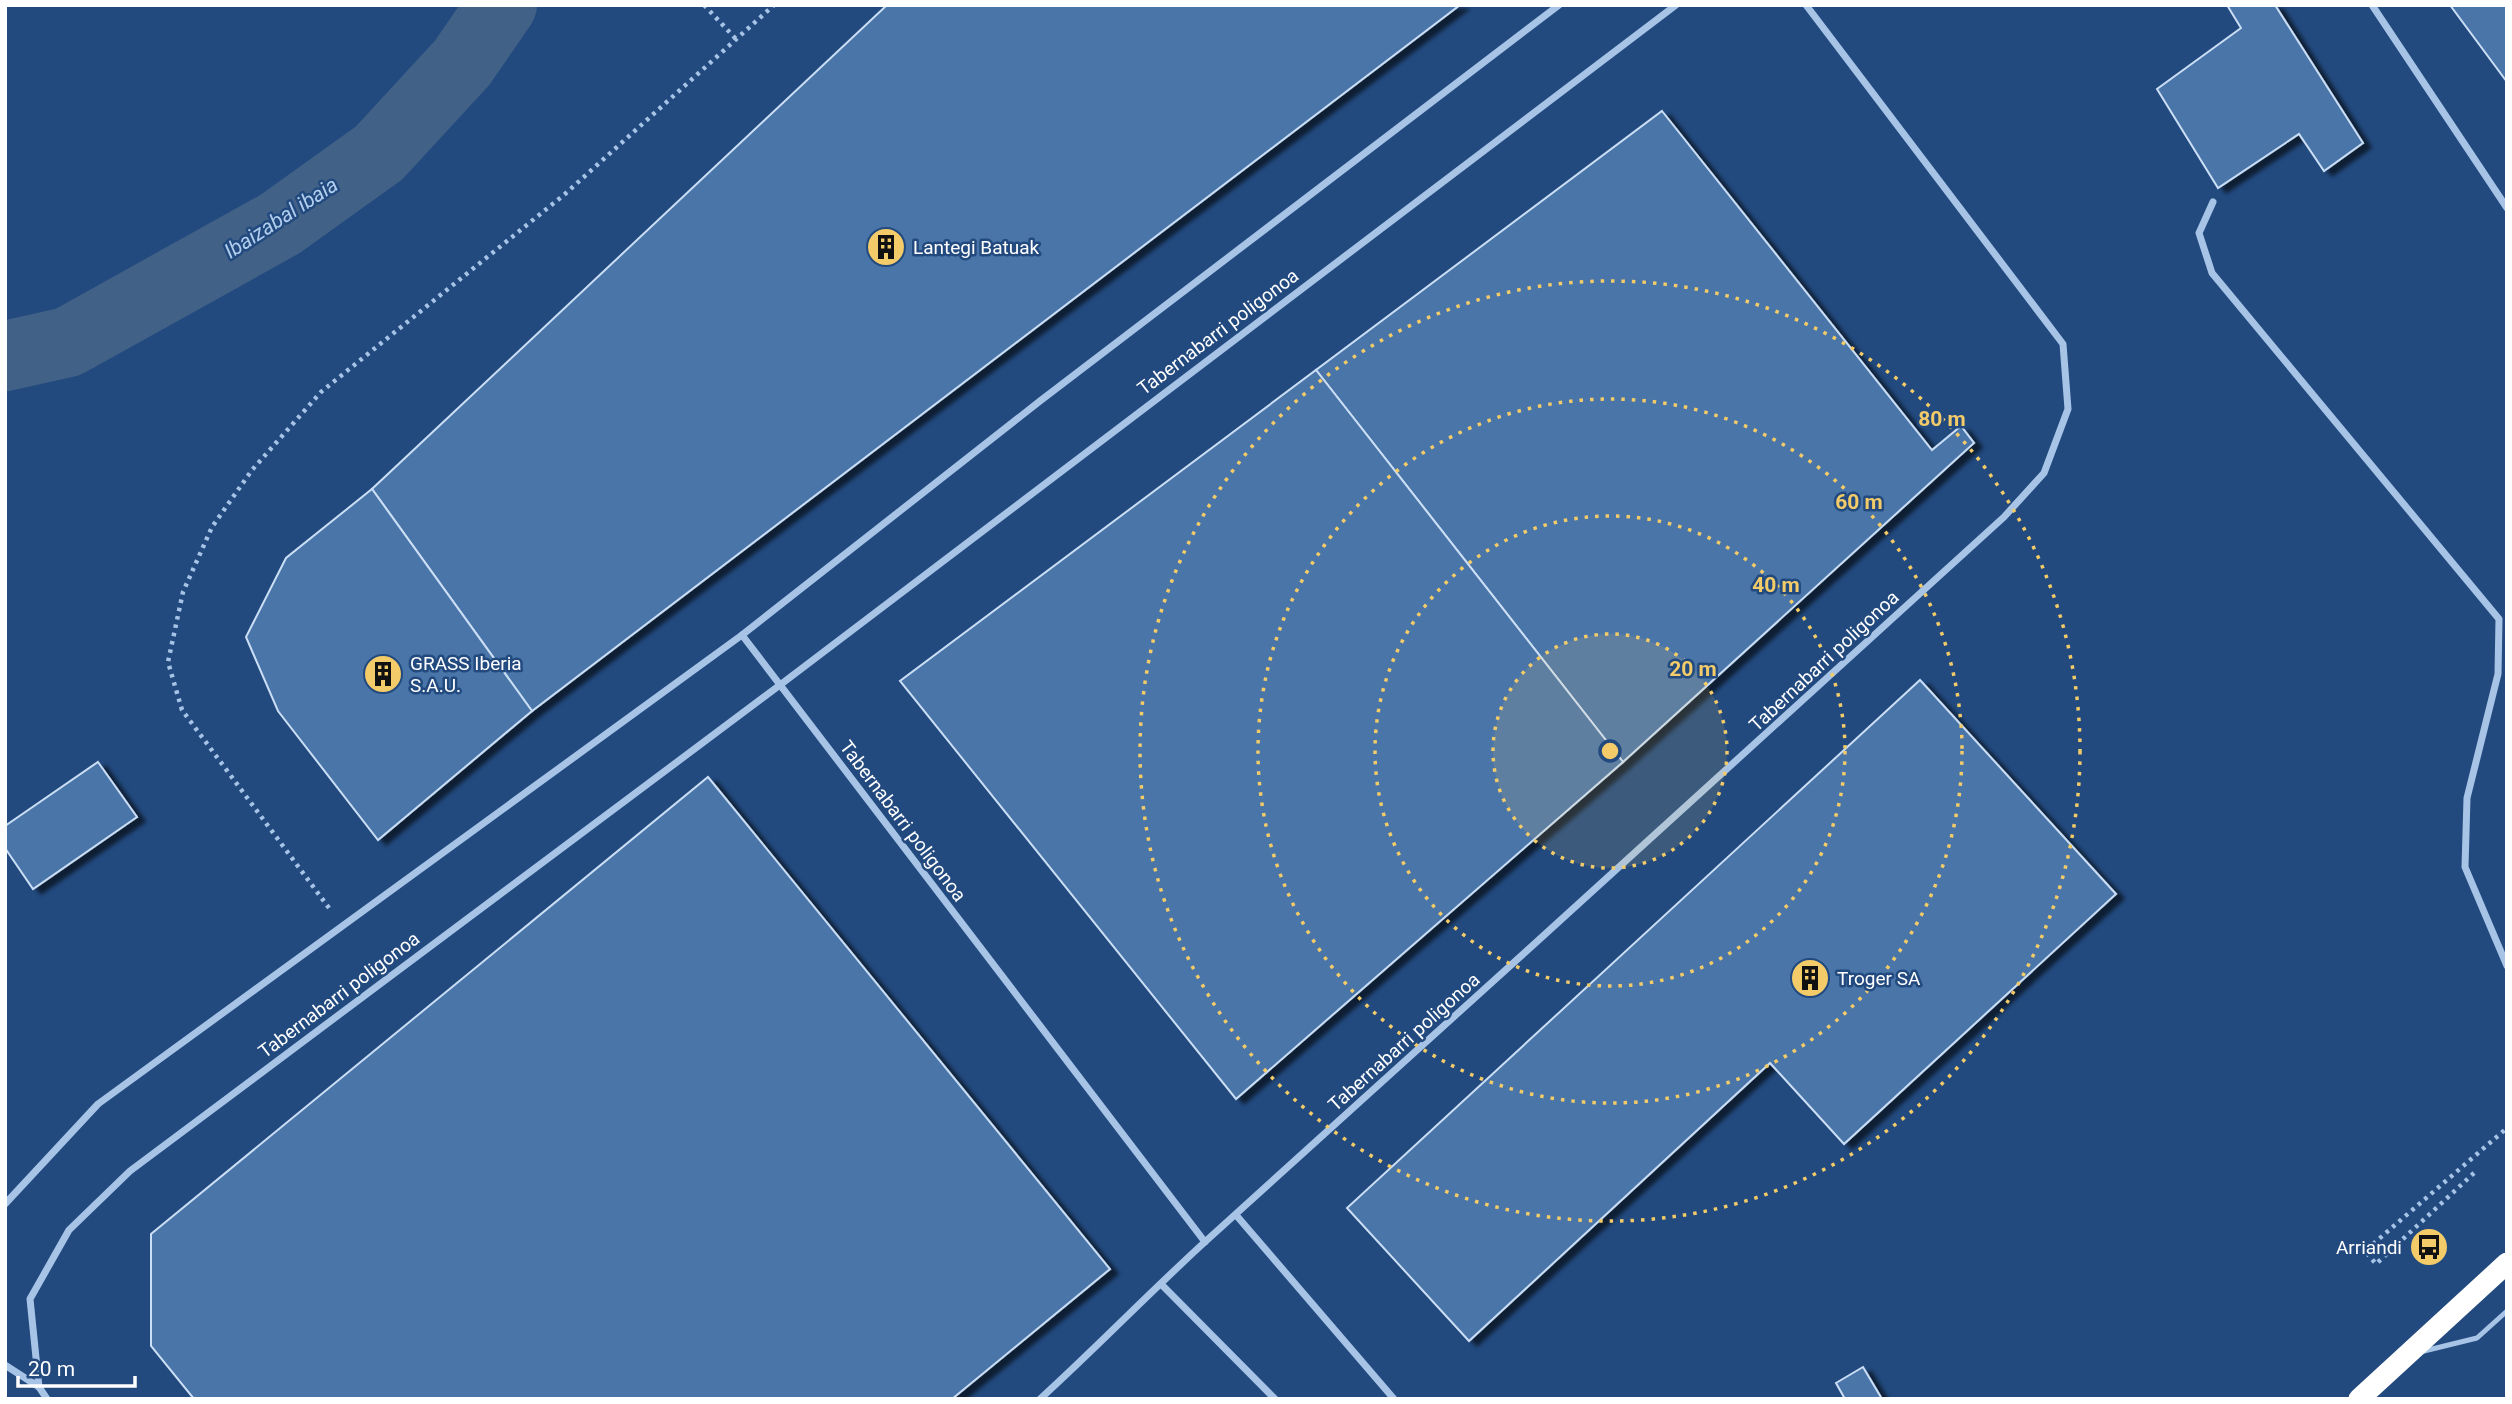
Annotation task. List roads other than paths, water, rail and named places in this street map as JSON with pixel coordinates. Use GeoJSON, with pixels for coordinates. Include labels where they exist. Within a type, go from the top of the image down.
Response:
{"type":"FeatureCollection","features":[{"type":"Feature","properties":{"kind":"highway"},"geometry":{"type":"LineString","coordinates":[[2359,1399],[2507,1262]]}},
{"type":"Feature","properties":{"kind":"highway"},"geometry":{"type":"LineString","coordinates":[[2479,1290],[2507,1268]]}},
{"type":"Feature","properties":{"kind":"street"},"geometry":{"type":"LineString","coordinates":[[5,1204],[98,1104],[742,635],[1051,393],[1559,5]]}},
{"type":"Feature","properties":{"kind":"street","name":"Tabernabarri poligonoa"},"geometry":{"type":"LineString","coordinates":[[47,1399],[39,1387],[30,1300],[68,1230],[130,1171],[780,685],[1676,5]]}},
{"type":"Feature","properties":{"kind":"street","name":"Tabernabarri poligonoa"},"geometry":{"type":"LineString","coordinates":[[1041,1399],[1205,1242],[1657,835],[2004,517],[2044,473],[2068,409],[2063,344],[1806,5]]}},
{"type":"Feature","properties":{"kind":"street"},"geometry":{"type":"LineString","coordinates":[[2372,5],[2507,208]]}},
{"type":"Feature","properties":{"kind":"street"},"geometry":{"type":"LineString","coordinates":[[2213,202],[2199,233],[2213,273],[2499,619],[2502,647],[2468,798],[2465,867],[2507,966]]}},
{"type":"Feature","properties":{"kind":"street","name":"Tabernabarri poligonoa"},"geometry":{"type":"LineString","coordinates":[[742,635],[1205,1242]]}},
{"type":"Feature","properties":{"kind":"street"},"geometry":{"type":"LineString","coordinates":[[1236,1215],[1394,1399]]}},
{"type":"Feature","properties":{"kind":"street"},"geometry":{"type":"LineString","coordinates":[[1161,1284],[1275,1399]]}},
{"type":"Feature","properties":{"kind":"street"},"geometry":{"type":"LineString","coordinates":[[5,1365],[39,1387]]}},
{"type":"Feature","properties":{"kind":"lane"},"geometry":{"type":"LineString","coordinates":[[2407,1354],[2477,1338],[2507,1311]]}},
{"type":"Feature","properties":{"kind":"waterway","name":"Ibaizabal ibaia"},"geometry":{"type":"LineString","coordinates":[[5,356],[68,342],[280,224],[379,153],[462,63],[502,5]]}},
{"type":"Feature","properties":{"kind":"place","name":"Lantegi Batuak"},"geometry":{"type":"Point","coordinates":[886,247]}},
{"type":"Feature","properties":{"kind":"place","name":"GRASS Iberia S.A.U."},"geometry":{"type":"Point","coordinates":[383,674]}},
{"type":"Feature","properties":{"kind":"place","name":"Troger SA"},"geometry":{"type":"Point","coordinates":[1810,978]}},
{"type":"Feature","properties":{"kind":"place","name":"Arriandi"},"geometry":{"type":"Point","coordinates":[2429,1247]}}]}
